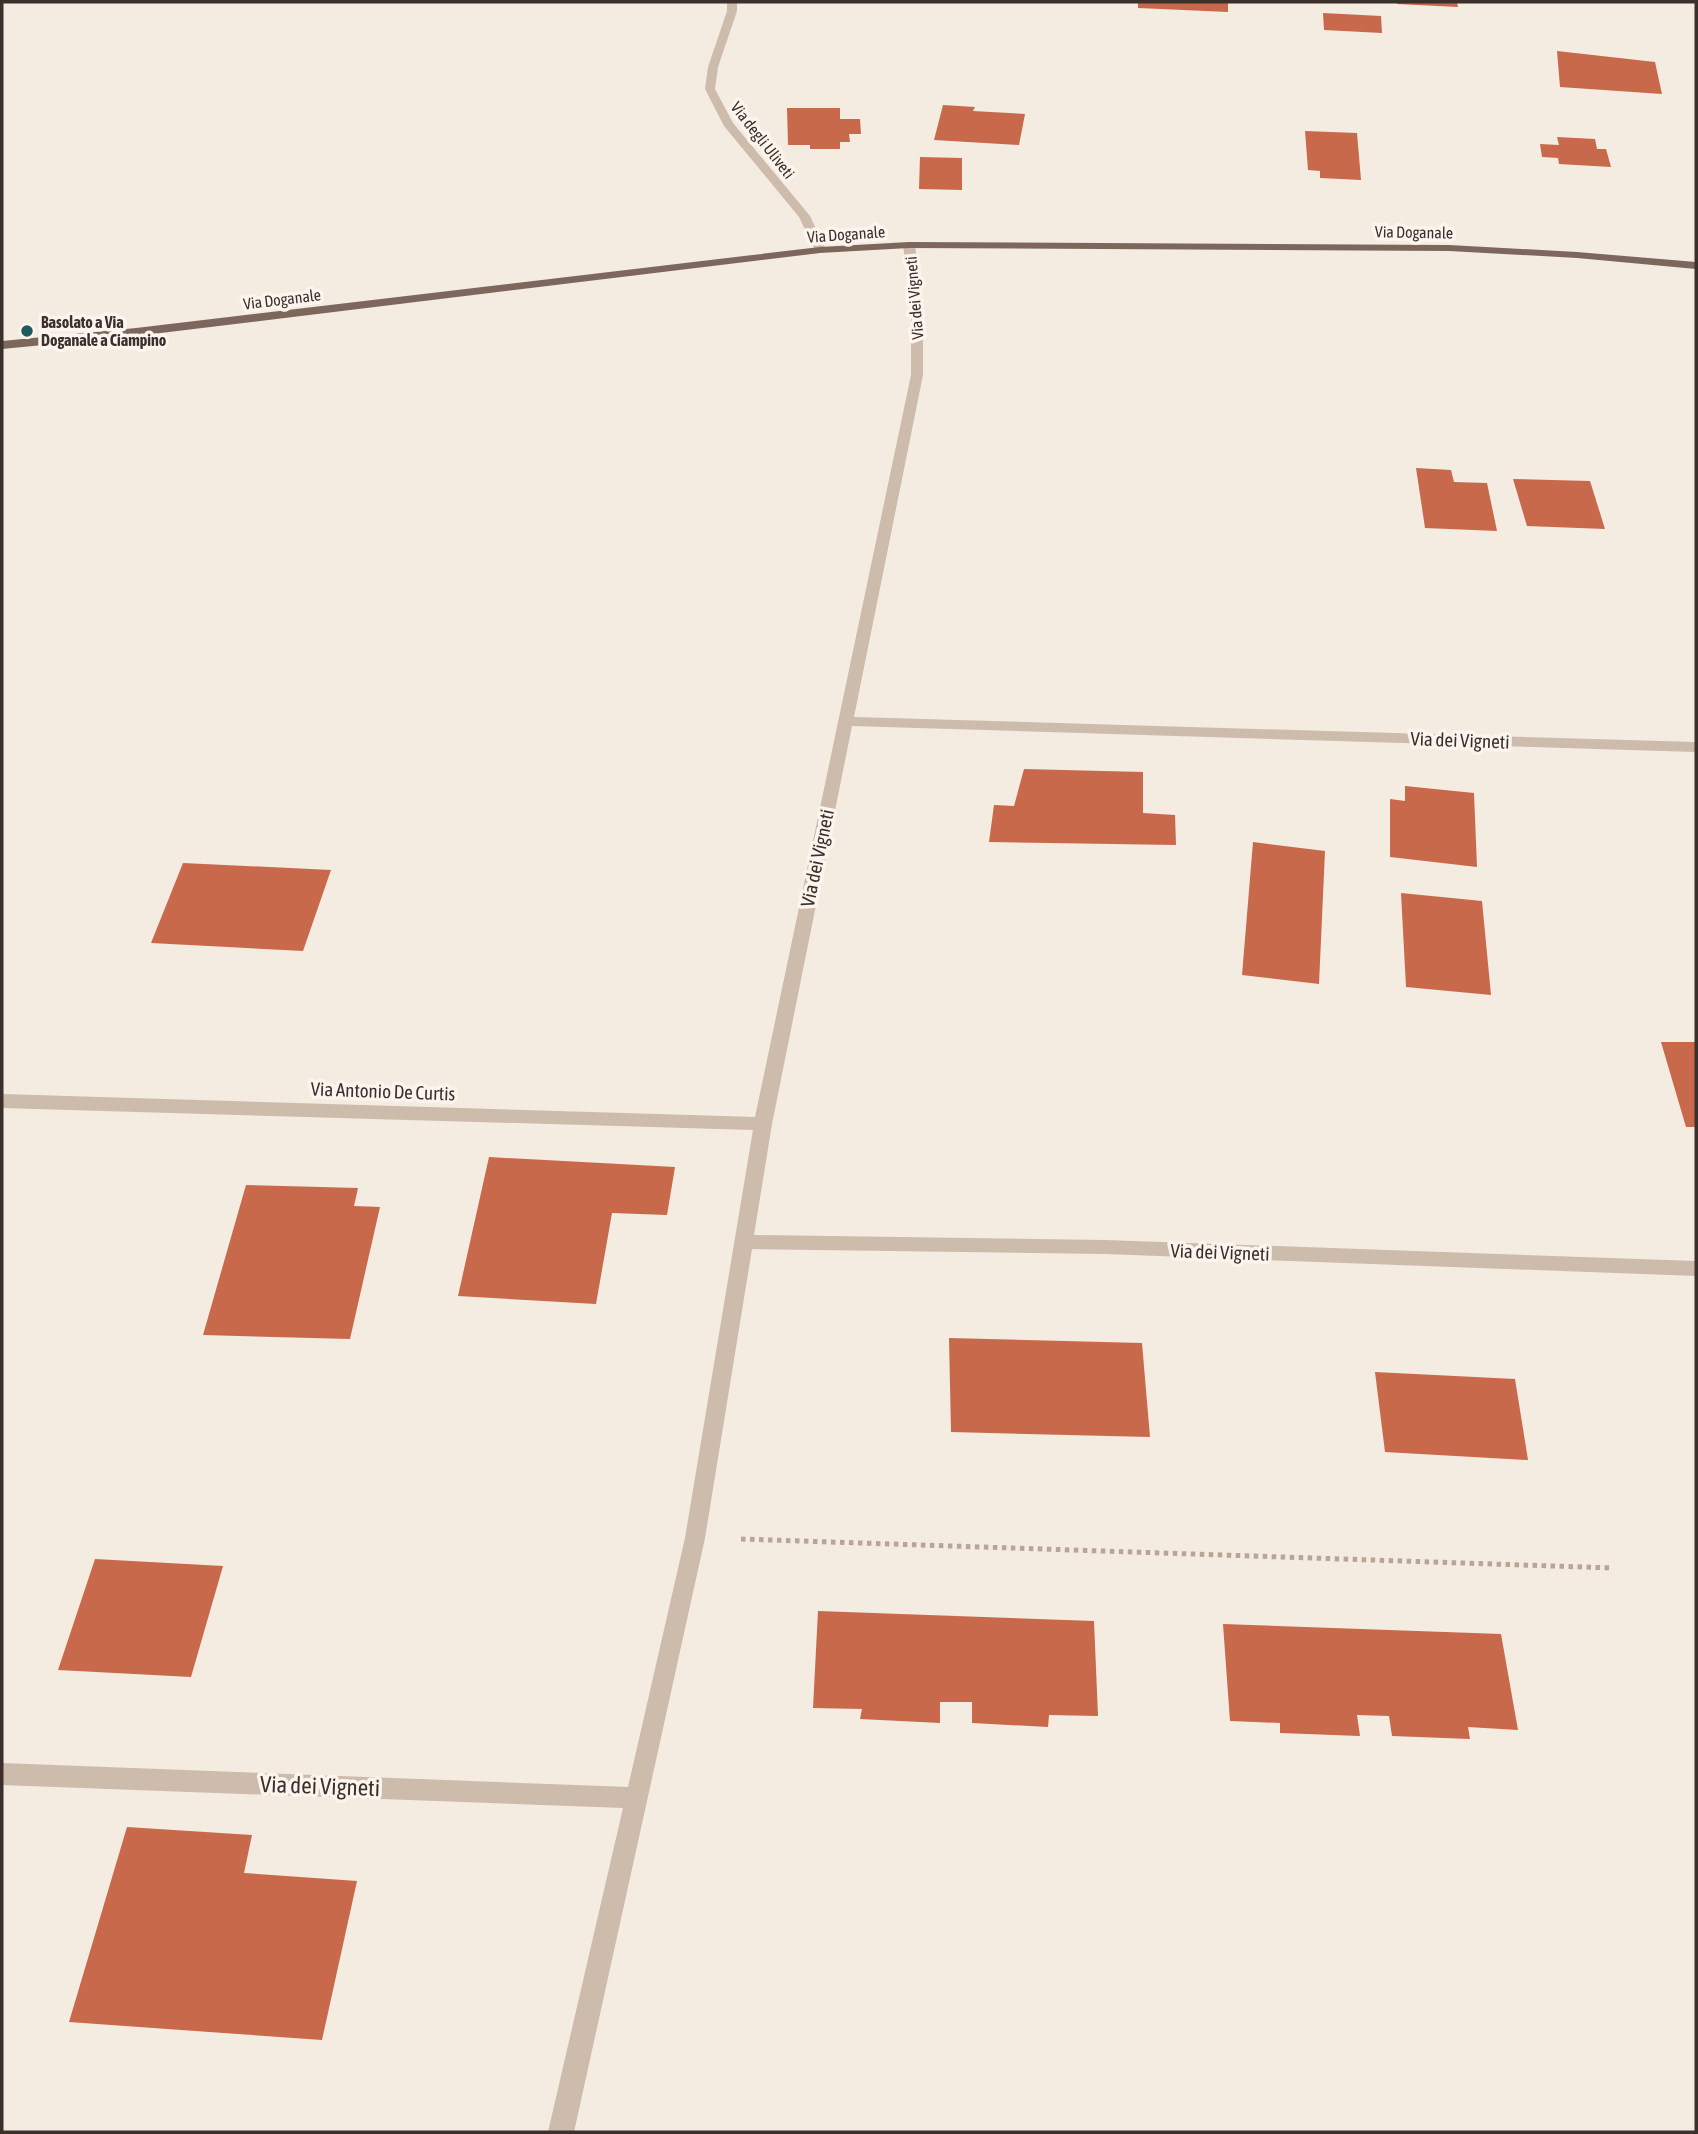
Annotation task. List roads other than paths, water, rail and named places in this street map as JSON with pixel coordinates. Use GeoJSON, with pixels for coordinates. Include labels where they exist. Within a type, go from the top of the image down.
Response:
{"type":"FeatureCollection","features":[{"type":"Feature","properties":{"kind":"main road","name":"Via Doganale"},"geometry":{"type":"LineString","coordinates":[[2,345],[150,330],[820,250],[909,245],[1449,248],[1577,255],[1696,266]]}},
{"type":"Feature","properties":{"kind":"street","name":"Via degli Uliveti"},"geometry":{"type":"LineString","coordinates":[[732,2],[732,11],[713,67],[710,89],[720,111],[749,153],[804,216],[820,250]]}},
{"type":"Feature","properties":{"kind":"street","name":"Via dei Vigneti"},"geometry":{"type":"LineString","coordinates":[[561,2132],[695,1538],[763,1124],[917,375],[916,308],[909,245]]}},
{"type":"Feature","properties":{"kind":"street","name":"Via dei Vigneti"},"geometry":{"type":"LineString","coordinates":[[845,721],[1696,747]]}},
{"type":"Feature","properties":{"kind":"street","name":"Via Antonio De Curtis"},"geometry":{"type":"LineString","coordinates":[[2,1101],[763,1124]]}},
{"type":"Feature","properties":{"kind":"street","name":"Via dei Vigneti"},"geometry":{"type":"LineString","coordinates":[[744,1242],[1105,1247],[1696,1269]]}},
{"type":"Feature","properties":{"kind":"street","name":"Via dei Vigneti"},"geometry":{"type":"LineString","coordinates":[[2,1774],[637,1798]]}},
{"type":"Feature","properties":{"kind":"place","name":"Basolato a Via Doganale a Ciampino"},"geometry":{"type":"Point","coordinates":[27,331]}}]}
